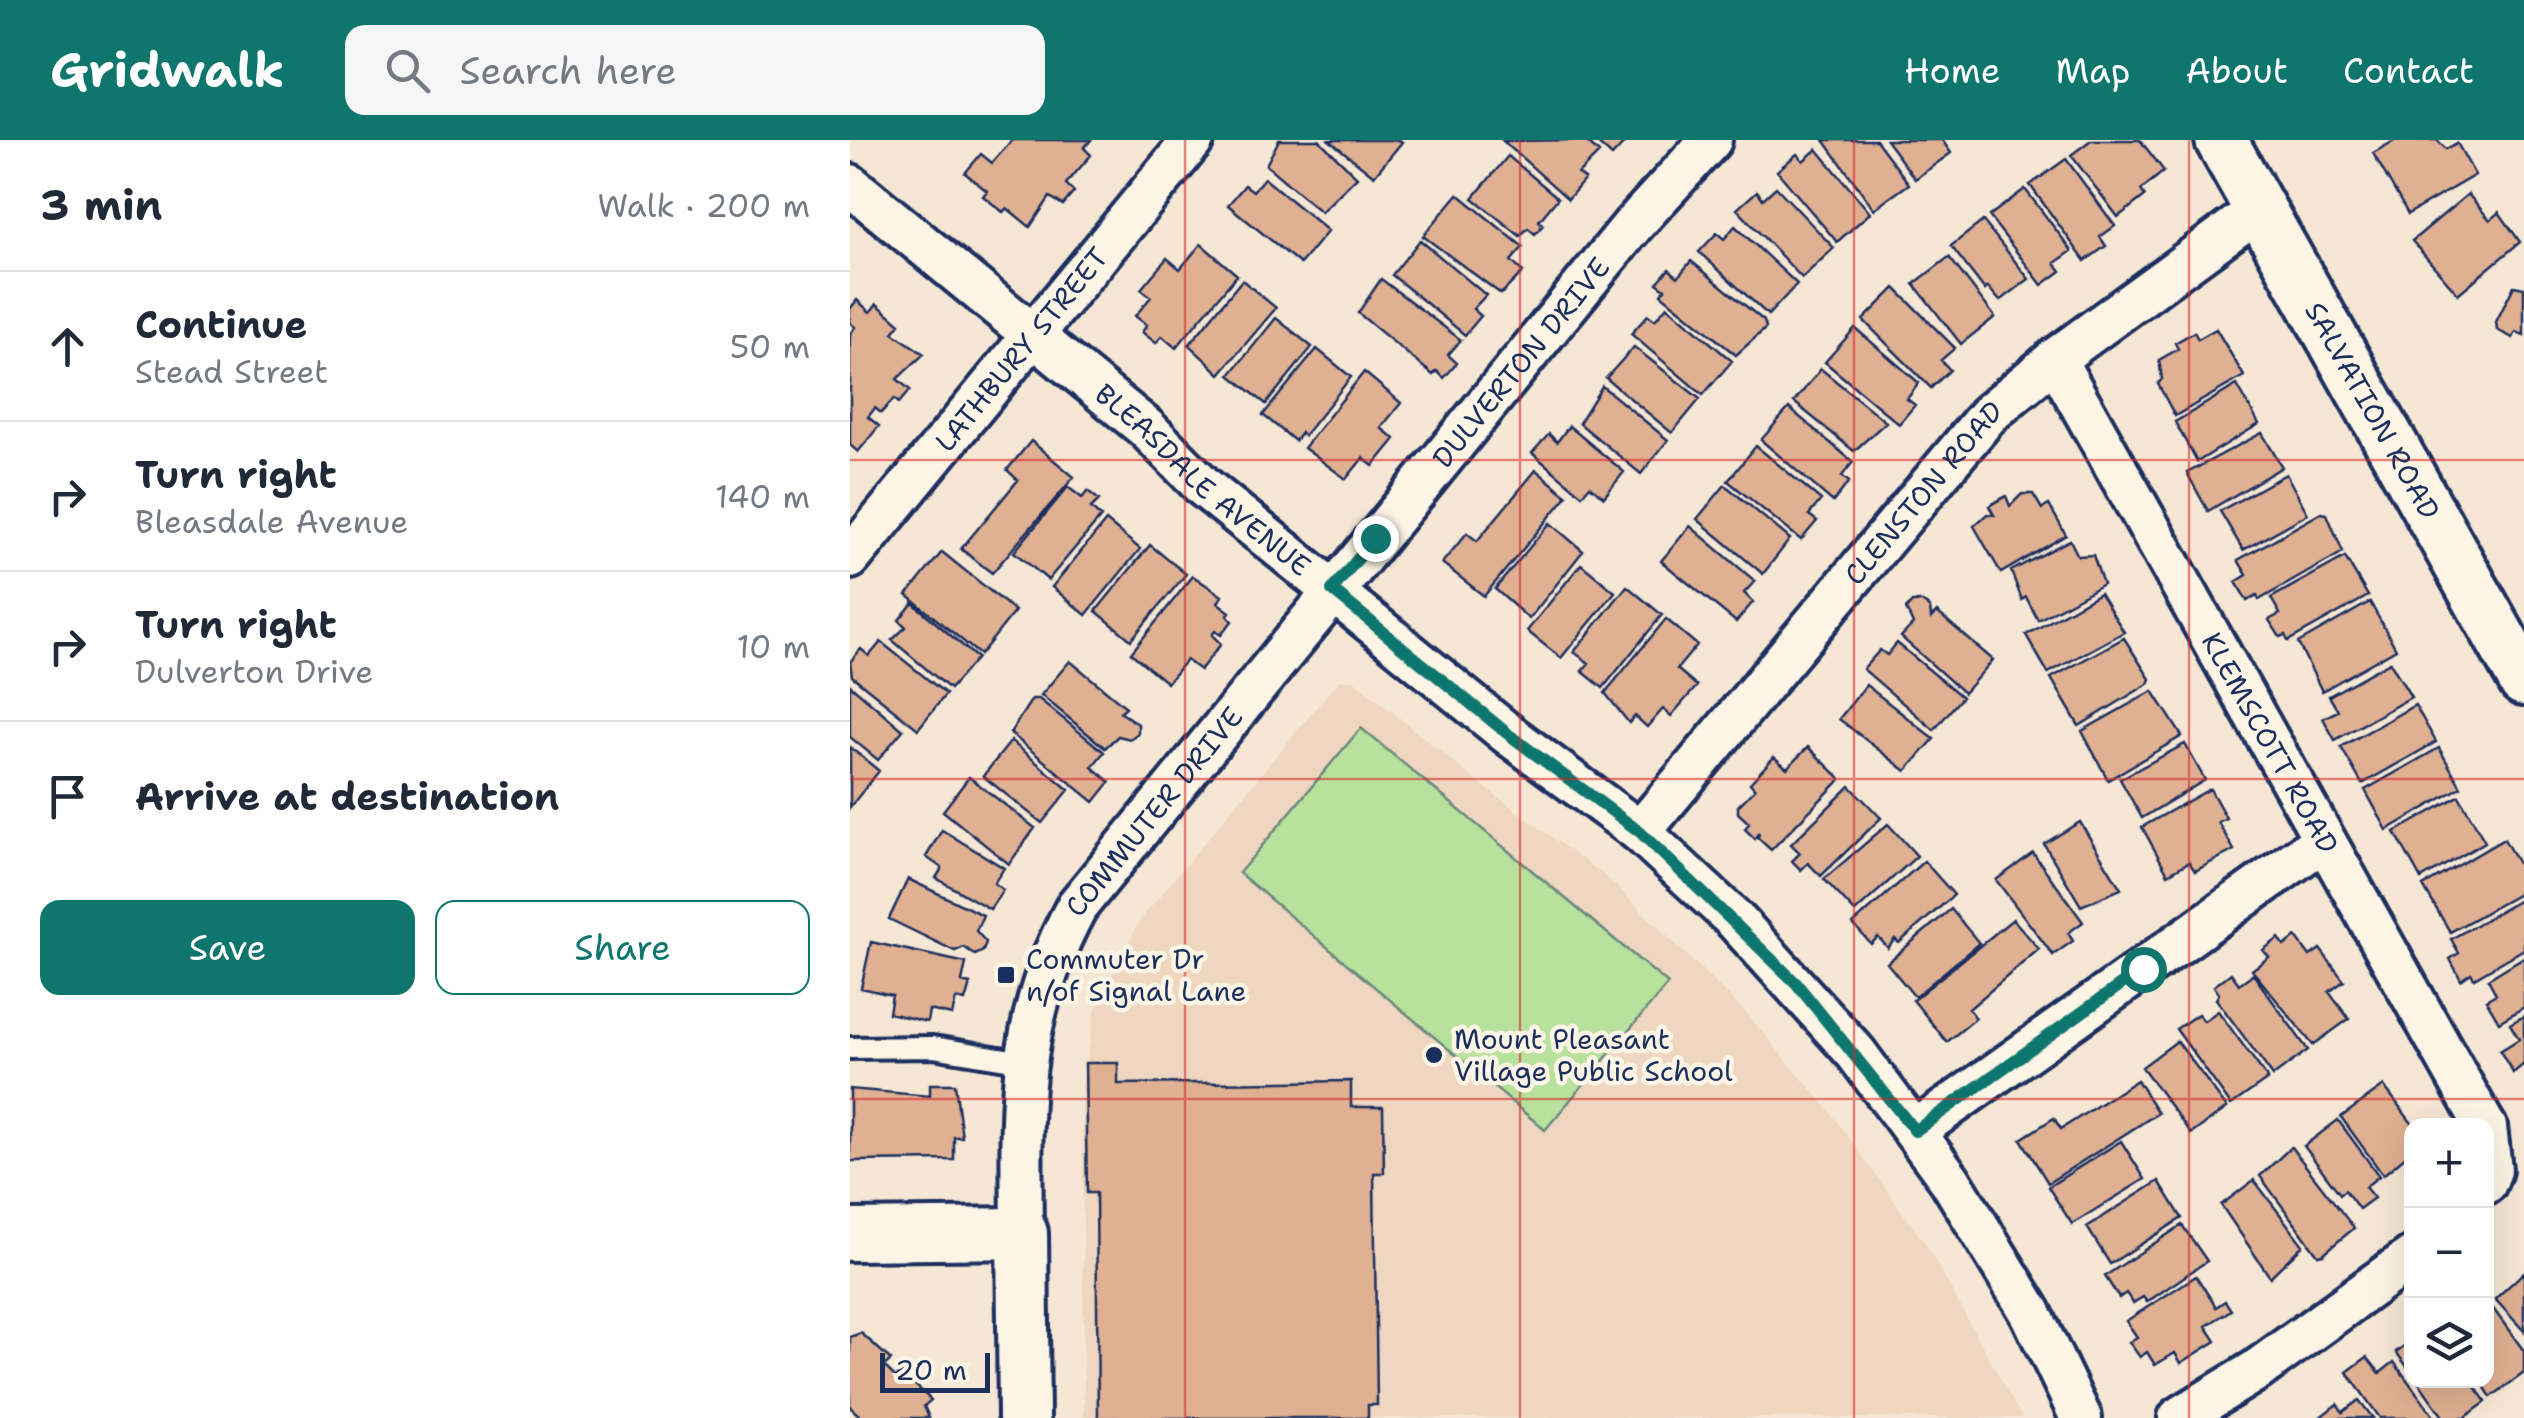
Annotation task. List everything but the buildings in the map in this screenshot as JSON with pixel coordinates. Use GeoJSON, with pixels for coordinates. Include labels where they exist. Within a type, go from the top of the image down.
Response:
{"type":"FeatureCollection","features":[{"type":"Feature","properties":{"kind":"street","name":"LATHBURY STREET"},"geometry":{"type":"LineString","coordinates":[[850,558],[1193,140]]}},
{"type":"Feature","properties":{"kind":"street","name":"DULVERTON DRIVE"},"geometry":{"type":"LineString","coordinates":[[1332,590],[1633,225],[1711,140]]}},
{"type":"Feature","properties":{"kind":"street","name":"SALVATION ROAD"},"geometry":{"type":"LineString","coordinates":[[2221,140],[2524,680]]}},
{"type":"Feature","properties":{"kind":"street","name":"BLEASDALE AVENUE"},"geometry":{"type":"LineString","coordinates":[[850,185],[1146,428],[1204,486],[1508,734],[1640,832],[1796,983],[1915,1131],[1992,1244],[2081,1418]]}},
{"type":"Feature","properties":{"kind":"street","name":"CLENSTON ROAD"},"geometry":{"type":"LineString","coordinates":[[1640,832],[1957,446],[2019,386],[2260,209]]}},
{"type":"Feature","properties":{"kind":"street","name":"KLEMSCOTT ROAD"},"geometry":{"type":"LineString","coordinates":[[2055,359],[2481,1118]]}},
{"type":"Feature","properties":{"kind":"street","name":"COMMUTER DRIVE"},"geometry":{"type":"LineString","coordinates":[[1024,1418],[1024,1062],[1030,1020],[1046,965],[1077,906],[1332,590]]}},
{"type":"Feature","properties":{"kind":"street"},"geometry":{"type":"LineString","coordinates":[[1915,1131],[2324,840]]}},
{"type":"Feature","properties":{"kind":"street"},"geometry":{"type":"LineString","coordinates":[[850,1235],[1022,1233]]}},
{"type":"Feature","properties":{"kind":"street"},"geometry":{"type":"LineString","coordinates":[[2179,1418],[2257,1370],[2404,1263]]}},
{"type":"Feature","properties":{"kind":"lane"},"geometry":{"type":"LineString","coordinates":[[850,1048],[933,1048],[1024,1062]]}},
{"type":"Feature","properties":{"kind":"shaded area","name":"Mount Pleasant Village Public School"},"geometry":{"type":"Polygon","coordinates":[[[1339,680],[1353,680],[1479,783],[1610,880],[1748,1015],[1829,1110],[1927,1246],[2022,1418],[1084,1418],[1082,1087],[1096,1008],[1140,920],[1339,680]]]}},
{"type":"Feature","properties":{"kind":"green space"},"geometry":{"type":"Polygon","coordinates":[[[1361,728],[1668,984],[1545,1130],[1239,873],[1361,728]]]}},
{"type":"Feature","properties":{"kind":"place","name":"Commuter Dr n/of Signal Lane"},"geometry":{"type":"Point","coordinates":[1006,975]}},
{"type":"Feature","properties":{"kind":"place","name":"Mount Pleasant Village Public School"},"geometry":{"type":"Point","coordinates":[1434,1055]}},
{"type":"Feature","properties":{"kind":"route"},"geometry":{"type":"LineString","coordinates":[[1375,538],[1332,590],[1508,734],[1640,832],[1735,920],[1856,1053],[1915,1131],[2143,969]]}}]}
